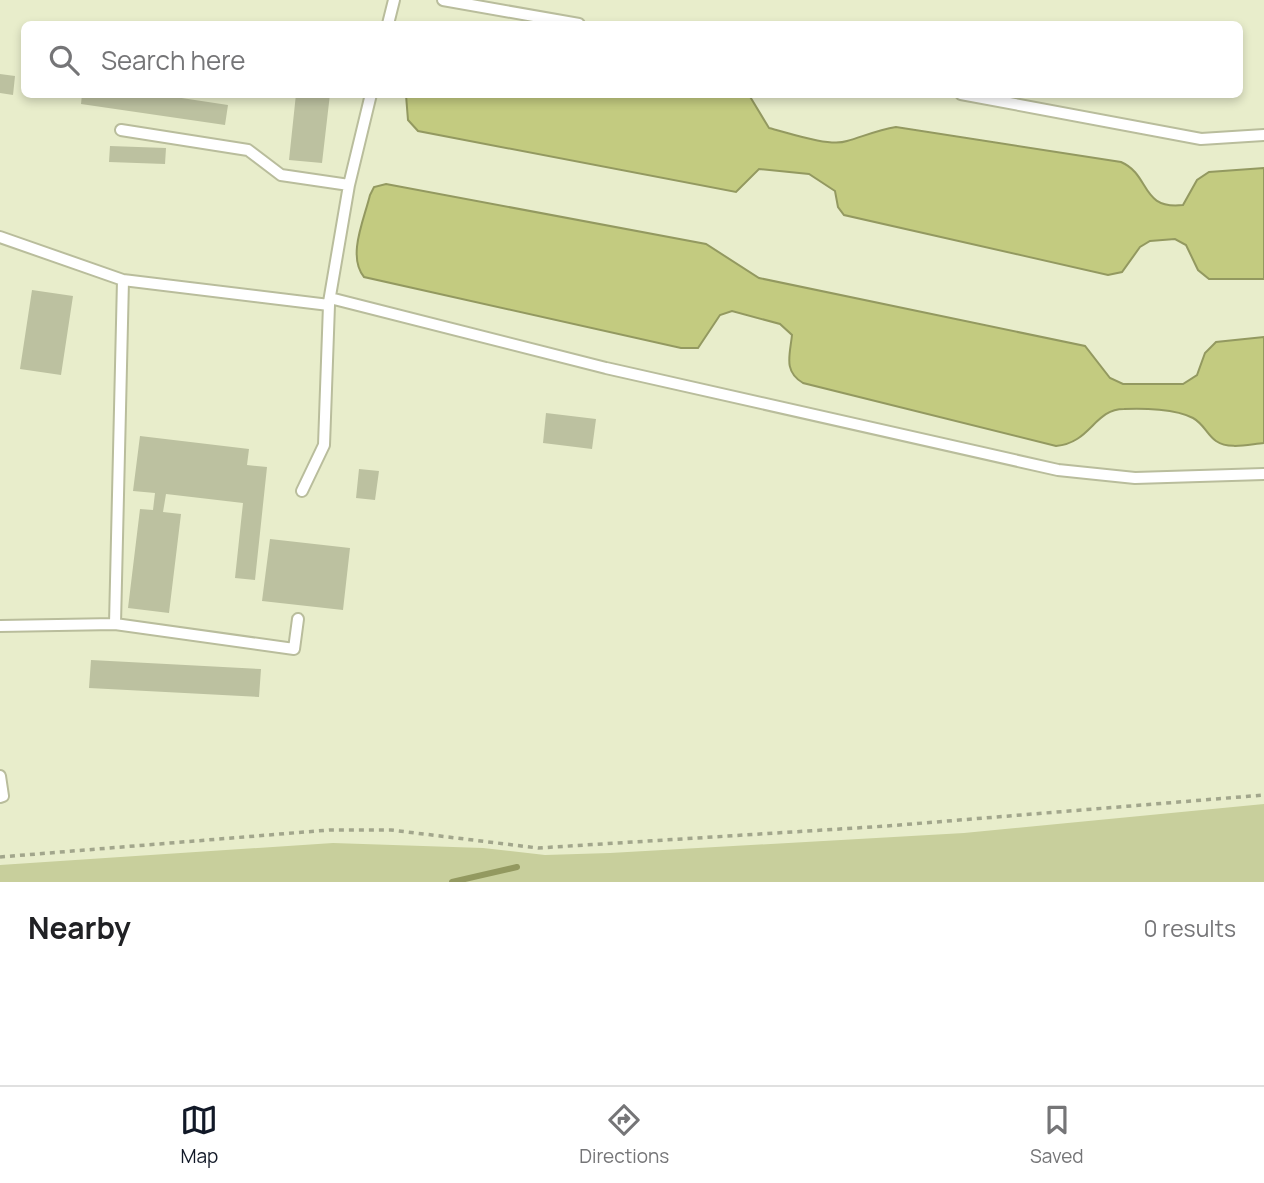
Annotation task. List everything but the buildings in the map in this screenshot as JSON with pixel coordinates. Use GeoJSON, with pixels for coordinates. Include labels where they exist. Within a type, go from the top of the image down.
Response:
{"type":"FeatureCollection","features":[{"type":"Feature","properties":{"kind":"lane"},"geometry":{"type":"LineString","coordinates":[[389,21],[394,0]]}},
{"type":"Feature","properties":{"kind":"lane"},"geometry":{"type":"LineString","coordinates":[[443,0],[562,21]]}},
{"type":"Feature","properties":{"kind":"lane"},"geometry":{"type":"LineString","coordinates":[[302,491],[324,444],[329,302],[349,185],[370,98]]}},
{"type":"Feature","properties":{"kind":"lane"},"geometry":{"type":"LineString","coordinates":[[982,98],[1201,139],[1264,135]]}},
{"type":"Feature","properties":{"kind":"lane"},"geometry":{"type":"LineString","coordinates":[[121,131],[247,150],[281,175],[349,185]]}},
{"type":"Feature","properties":{"kind":"lane"},"geometry":{"type":"LineString","coordinates":[[0,237],[123,280],[329,302],[606,368],[1058,470],[1135,478],[1264,474]]}},
{"type":"Feature","properties":{"kind":"lane"},"geometry":{"type":"LineString","coordinates":[[115,624],[123,280]]}},
{"type":"Feature","properties":{"kind":"lane"},"geometry":{"type":"LineString","coordinates":[[0,626],[115,624],[294,649],[298,619]]}},
{"type":"Feature","properties":{"kind":"lane"},"geometry":{"type":"LineString","coordinates":[[0,776],[3,796],[0,797]]}},
{"type":"Feature","properties":{"kind":"path"},"geometry":{"type":"LineString","coordinates":[[0,857],[329,830],[391,830],[538,848],[887,826],[1264,795]]}},
{"type":"Feature","properties":{"kind":"shaded area"},"geometry":{"type":"Polygon","coordinates":[[[406,98],[751,98],[769,128],[820,141],[847,141],[896,127],[1121,162],[1131,168],[1152,197],[1169,205],[1183,205],[1197,180],[1209,172],[1264,168],[1264,279],[1209,279],[1198,270],[1186,245],[1175,239],[1150,241],[1140,247],[1122,272],[1108,275],[844,215],[838,207],[835,191],[809,174],[759,169],[736,192],[418,131],[408,120],[406,98]]]}},
{"type":"Feature","properties":{"kind":"shaded area"},"geometry":{"type":"Polygon","coordinates":[[[386,184],[706,244],[759,278],[1085,346],[1110,378],[1123,384],[1183,384],[1197,375],[1205,353],[1216,342],[1264,337],[1264,443],[1240,446],[1221,444],[1210,436],[1197,420],[1186,415],[1132,409],[1114,410],[1077,439],[1056,446],[803,383],[790,368],[792,335],[780,324],[732,311],[720,315],[698,348],[681,348],[364,277],[357,259],[361,226],[374,187],[386,184]]]}},
{"type":"Feature","properties":{"kind":"shaded area"},"geometry":{"type":"Polygon","coordinates":[[[1264,804],[1264,882],[0,882],[0,865],[333,843],[483,848],[545,855],[610,853],[964,833],[1264,804]]]}},
{"type":"Feature","properties":{"kind":"waterway"},"geometry":{"type":"LineString","coordinates":[[452,882],[517,867]]}}]}
